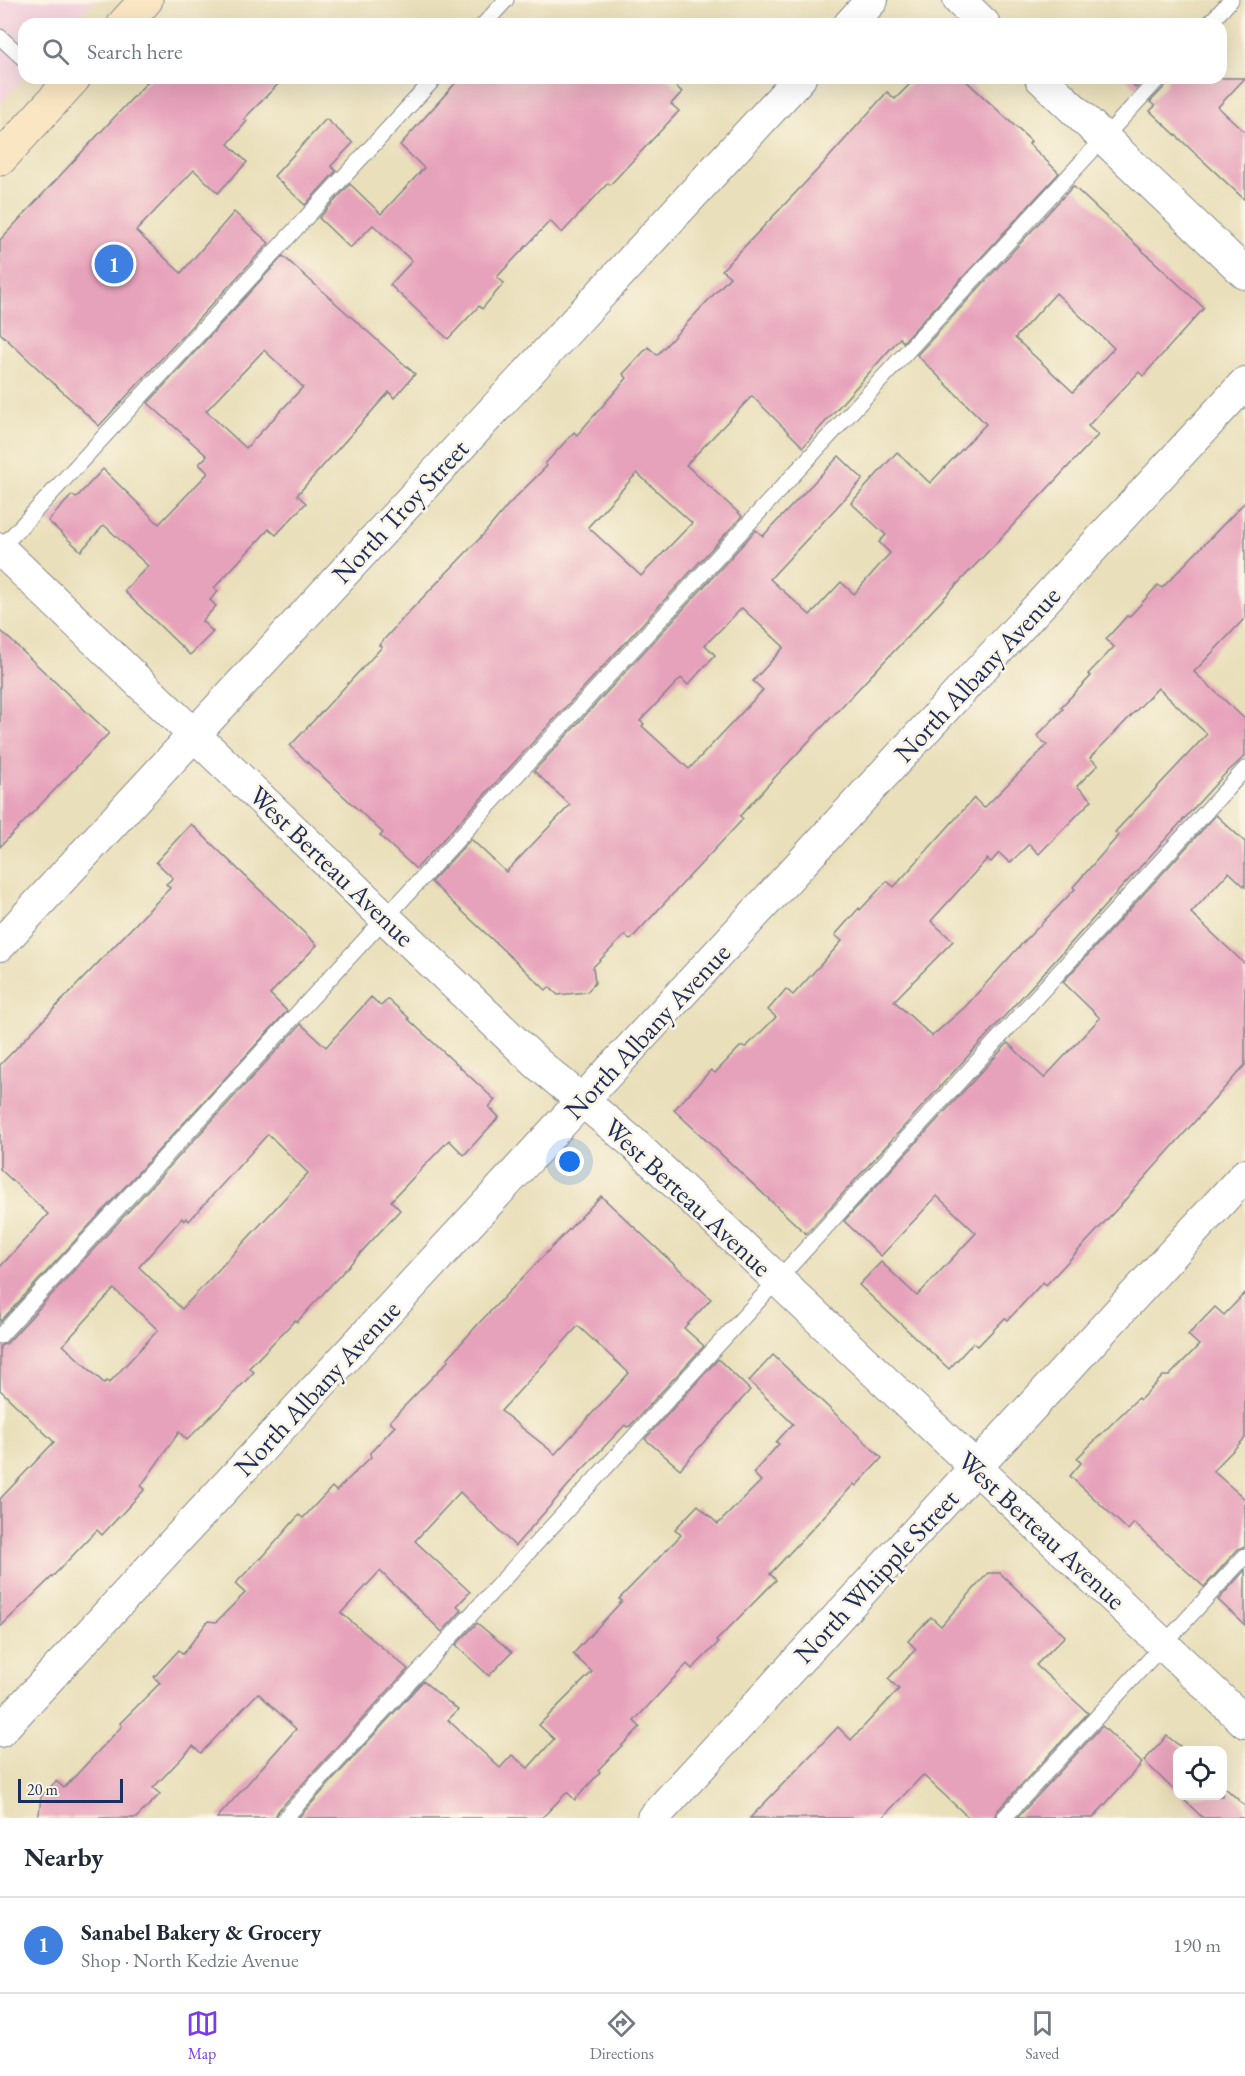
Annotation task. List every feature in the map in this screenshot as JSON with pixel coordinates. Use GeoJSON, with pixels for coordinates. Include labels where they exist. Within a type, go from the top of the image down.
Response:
{"type":"FeatureCollection","features":[{"type":"Feature","properties":{"kind":"main road"},"geometry":{"type":"LineString","coordinates":[[130,18],[146,0]]}},
{"type":"Feature","properties":{"kind":"main road"},"geometry":{"type":"LineString","coordinates":[[0,159],[63,85]]}},
{"type":"Feature","properties":{"kind":"street"},"geometry":{"type":"LineString","coordinates":[[856,18],[872,0]]}},
{"type":"Feature","properties":{"kind":"street"},"geometry":{"type":"LineString","coordinates":[[959,0],[978,18]]}},
{"type":"Feature","properties":{"kind":"street","name":"North Troy Street"},"geometry":{"type":"LineString","coordinates":[[0,945],[794,84]]}},
{"type":"Feature","properties":{"kind":"street"},"geometry":{"type":"LineString","coordinates":[[1047,84],[1245,273]]}},
{"type":"Feature","properties":{"kind":"street","name":"North Albany Avenue"},"geometry":{"type":"LineString","coordinates":[[0,1731],[1245,383]]}},
{"type":"Feature","properties":{"kind":"street","name":"West Berteau Avenue"},"geometry":{"type":"LineString","coordinates":[[0,549],[538,1064],[632,1142],[1245,1722]]}},
{"type":"Feature","properties":{"kind":"street","name":"North Whipple Street"},"geometry":{"type":"LineString","coordinates":[[653,1818],[1245,1175]]}},
{"type":"Feature","properties":{"kind":"lane"},"geometry":{"type":"LineString","coordinates":[[490,18],[506,0]]}},
{"type":"Feature","properties":{"kind":"lane"},"geometry":{"type":"LineString","coordinates":[[1214,18],[1231,0]]}},
{"type":"Feature","properties":{"kind":"lane"},"geometry":{"type":"LineString","coordinates":[[0,37],[18,54]]}},
{"type":"Feature","properties":{"kind":"lane"},"geometry":{"type":"LineString","coordinates":[[0,549],[429,84]]}},
{"type":"Feature","properties":{"kind":"lane"},"geometry":{"type":"LineString","coordinates":[[0,1336],[1154,84]]}},
{"type":"Feature","properties":{"kind":"lane"},"geometry":{"type":"LineString","coordinates":[[285,1818],[1245,769]]}},
{"type":"Feature","properties":{"kind":"lane"},"geometry":{"type":"LineString","coordinates":[[1004,1818],[1245,1556]]}},
{"type":"Feature","properties":{"kind":"shaded area"},"geometry":{"type":"Polygon","coordinates":[[[0,0],[95,0],[78,18],[18,18],[18,84],[0,104],[0,0]]]}},
{"type":"Feature","properties":{"kind":"building"},"geometry":{"type":"Polygon","coordinates":[[[1227,78],[1245,78],[1218,107],[1245,132],[1245,200],[1150,111],[1155,106],[1150,102],[1166,85],[1227,84],[1227,78]]]}},
{"type":"Feature","properties":{"kind":"building"},"geometry":{"type":"Polygon","coordinates":[[[145,84],[278,84],[244,119],[247,121],[228,144],[247,162],[218,193],[194,170],[136,231],[181,273],[234,212],[269,243],[99,426],[0,333],[0,240],[145,84]]]}},
{"type":"Feature","properties":{"kind":"building"},"geometry":{"type":"Polygon","coordinates":[[[455,84],[673,84],[682,92],[671,104],[679,111],[610,185],[608,183],[562,233],[550,221],[497,277],[504,283],[482,309],[479,306],[448,339],[390,285],[412,261],[373,225],[350,248],[319,218],[350,184],[381,214],[424,168],[400,145],[455,84]]]}},
{"type":"Feature","properties":{"kind":"building"},"geometry":{"type":"Polygon","coordinates":[[[910,84],[969,84],[1031,141],[1029,144],[1059,173],[903,342],[900,338],[803,447],[752,396],[686,465],[742,516],[416,869],[380,836],[383,833],[290,746],[382,647],[379,645],[407,614],[547,466],[545,464],[574,432],[577,435],[627,378],[623,374],[648,347],[657,355],[730,277],[722,270],[823,164],[887,92],[895,99],[910,84]],[[637,473],[588,527],[641,576],[692,523],[637,473]]]}},
{"type":"Feature","properties":{"kind":"building"},"geometry":{"type":"Polygon","coordinates":[[[326,119],[353,143],[331,166],[336,171],[305,205],[274,176],[326,119]]]}},
{"type":"Feature","properties":{"kind":"building"},"geometry":{"type":"Polygon","coordinates":[[[1073,186],[1204,308],[1143,376],[1139,372],[1088,426],[1098,435],[776,776],[740,816],[743,819],[630,940],[625,935],[593,967],[595,983],[587,992],[558,995],[549,987],[546,990],[431,882],[471,839],[506,872],[570,805],[534,771],[756,530],[763,536],[839,456],[863,479],[770,579],[810,615],[841,582],[854,594],[890,553],[879,542],[886,535],[851,503],[897,452],[930,483],[986,424],[917,355],[1073,186]],[[1056,293],[1015,338],[1073,392],[1114,348],[1056,293]],[[742,608],[705,645],[715,655],[688,685],[681,678],[640,721],[644,724],[642,726],[689,769],[763,690],[753,681],[784,647],[742,608]]]}},
{"type":"Feature","properties":{"kind":"building"},"geometry":{"type":"Polygon","coordinates":[[[283,256],[415,374],[394,398],[389,392],[297,495],[306,503],[276,535],[269,529],[214,588],[218,591],[210,600],[216,606],[202,621],[213,632],[190,655],[124,591],[148,566],[104,525],[81,551],[48,521],[72,495],[76,498],[103,469],[159,524],[208,473],[199,464],[207,456],[148,403],[283,256]],[[264,350],[206,411],[246,448],[303,387],[264,350]]]}},
{"type":"Feature","properties":{"kind":"building"},"geometry":{"type":"Polygon","coordinates":[[[1245,502],[1245,618],[1194,672],[1245,719],[1245,756],[1223,776],[806,1234],[674,1110],[711,1070],[715,1073],[740,1047],[746,1047],[776,1017],[768,1010],[786,989],[793,995],[842,941],[835,935],[859,908],[860,910],[887,881],[894,887],[974,798],[984,808],[1047,745],[1037,736],[1091,676],[1088,674],[1114,647],[1106,639],[1158,585],[1162,588],[1245,502]],[[1158,688],[1090,758],[1098,765],[1077,786],[1092,800],[1039,854],[1029,844],[1010,863],[999,853],[991,862],[987,859],[931,921],[953,941],[894,1001],[932,1036],[965,1007],[1075,889],[1073,887],[1119,835],[1115,832],[1207,734],[1158,688]]]}},
{"type":"Feature","properties":{"kind":"building"},"geometry":{"type":"Polygon","coordinates":[[[0,630],[109,733],[0,847],[0,630]]]}},
{"type":"Feature","properties":{"kind":"building"},"geometry":{"type":"Polygon","coordinates":[[[1216,815],[1245,842],[1245,887],[1229,872],[1191,913],[1245,964],[1245,1065],[1046,1285],[1043,1282],[1008,1320],[1005,1318],[978,1346],[973,1343],[949,1369],[859,1285],[881,1262],[917,1296],[976,1233],[937,1196],[881,1256],[844,1221],[1008,1043],[1044,1078],[1100,1018],[1063,982],[1216,815]]]}},
{"type":"Feature","properties":{"kind":"building"},"geometry":{"type":"Polygon","coordinates":[[[191,824],[317,945],[270,994],[287,1011],[0,1322],[0,1267],[48,1214],[0,1169],[0,1065],[170,888],[166,884],[173,878],[156,862],[191,824]]]}},
{"type":"Feature","properties":{"kind":"building"},"geometry":{"type":"Polygon","coordinates":[[[371,997],[381,1006],[388,999],[495,1100],[489,1107],[499,1117],[464,1155],[449,1140],[391,1201],[400,1210],[297,1322],[295,1320],[249,1368],[254,1372],[187,1440],[179,1432],[141,1486],[145,1489],[102,1535],[97,1530],[0,1627],[0,1499],[54,1442],[0,1390],[0,1346],[7,1343],[301,1024],[326,1047],[371,997]],[[268,1134],[189,1221],[186,1218],[184,1221],[182,1218],[139,1267],[182,1309],[308,1173],[268,1134]],[[114,1289],[63,1345],[104,1383],[107,1381],[109,1383],[158,1330],[114,1289]]]}},
{"type":"Feature","properties":{"kind":"building"},"geometry":{"type":"Polygon","coordinates":[[[601,1196],[711,1299],[684,1328],[704,1346],[630,1426],[625,1425],[580,1472],[515,1546],[460,1492],[415,1541],[470,1592],[457,1606],[462,1610],[442,1632],[380,1571],[341,1613],[408,1669],[278,1811],[275,1818],[217,1818],[296,1729],[258,1693],[201,1753],[193,1746],[153,1788],[160,1794],[136,1818],[35,1818],[39,1814],[41,1797],[56,1781],[64,1788],[122,1726],[120,1723],[160,1683],[154,1677],[179,1650],[183,1654],[208,1621],[216,1622],[245,1593],[235,1584],[261,1559],[299,1515],[303,1518],[332,1487],[336,1491],[371,1457],[370,1453],[395,1426],[390,1421],[449,1360],[447,1359],[601,1196]],[[578,1326],[501,1411],[555,1454],[629,1373],[578,1326]]]}},
{"type":"Feature","properties":{"kind":"building"},"geometry":{"type":"Polygon","coordinates":[[[1245,1293],[1245,1438],[1213,1471],[1245,1499],[1245,1546],[1238,1549],[1204,1587],[1134,1523],[1128,1530],[1070,1476],[1081,1463],[1077,1458],[1138,1398],[1140,1400],[1163,1376],[1169,1376],[1199,1345],[1188,1335],[1215,1307],[1224,1315],[1245,1293]]]}},
{"type":"Feature","properties":{"kind":"building"},"geometry":{"type":"Polygon","coordinates":[[[773,1355],[882,1458],[856,1486],[854,1484],[770,1574],[776,1580],[716,1641],[718,1643],[692,1669],[687,1664],[634,1721],[640,1727],[598,1770],[600,1772],[575,1800],[567,1792],[542,1818],[298,1818],[423,1681],[458,1710],[448,1720],[500,1768],[512,1755],[528,1768],[554,1739],[539,1725],[592,1672],[573,1654],[622,1601],[619,1599],[681,1535],[675,1529],[698,1505],[718,1524],[761,1481],[753,1473],[779,1444],[776,1442],[793,1424],[749,1381],[773,1355]]]}},
{"type":"Feature","properties":{"kind":"building"},"geometry":{"type":"Polygon","coordinates":[[[718,1359],[750,1390],[680,1469],[645,1439],[718,1359]]]}},
{"type":"Feature","properties":{"kind":"building"},"geometry":{"type":"Polygon","coordinates":[[[1245,1570],[1245,1625],[1218,1600],[1245,1570]]]}},
{"type":"Feature","properties":{"kind":"building"},"geometry":{"type":"Polygon","coordinates":[[[988,1573],[1000,1573],[1065,1636],[1036,1665],[1088,1713],[997,1811],[994,1818],[969,1818],[923,1775],[882,1818],[750,1818],[838,1727],[851,1740],[899,1689],[888,1679],[916,1649],[908,1641],[931,1617],[941,1626],[988,1573]]]}},
{"type":"Feature","properties":{"kind":"building"},"geometry":{"type":"Polygon","coordinates":[[[477,1623],[512,1652],[489,1676],[456,1645],[477,1623]]]}},
{"type":"Feature","properties":{"kind":"building"},"geometry":{"type":"Polygon","coordinates":[[[1102,1726],[1142,1763],[1093,1818],[1017,1818],[1102,1726]]]}},
{"type":"Feature","properties":{"kind":"building"},"geometry":{"type":"Polygon","coordinates":[[[1167,1736],[1180,1746],[1173,1746],[1173,1789],[1144,1761],[1167,1736]]]}},
{"type":"Feature","properties":{"kind":"building"},"geometry":{"type":"Polygon","coordinates":[[[1227,1790],[1245,1806],[1245,1818],[1203,1818],[1184,1800],[1227,1800],[1227,1790]]]}},
{"type":"Feature","properties":{"kind":"place","name":"Sanabel Bakery & Grocery"},"geometry":{"type":"Point","coordinates":[114,264]}}]}
